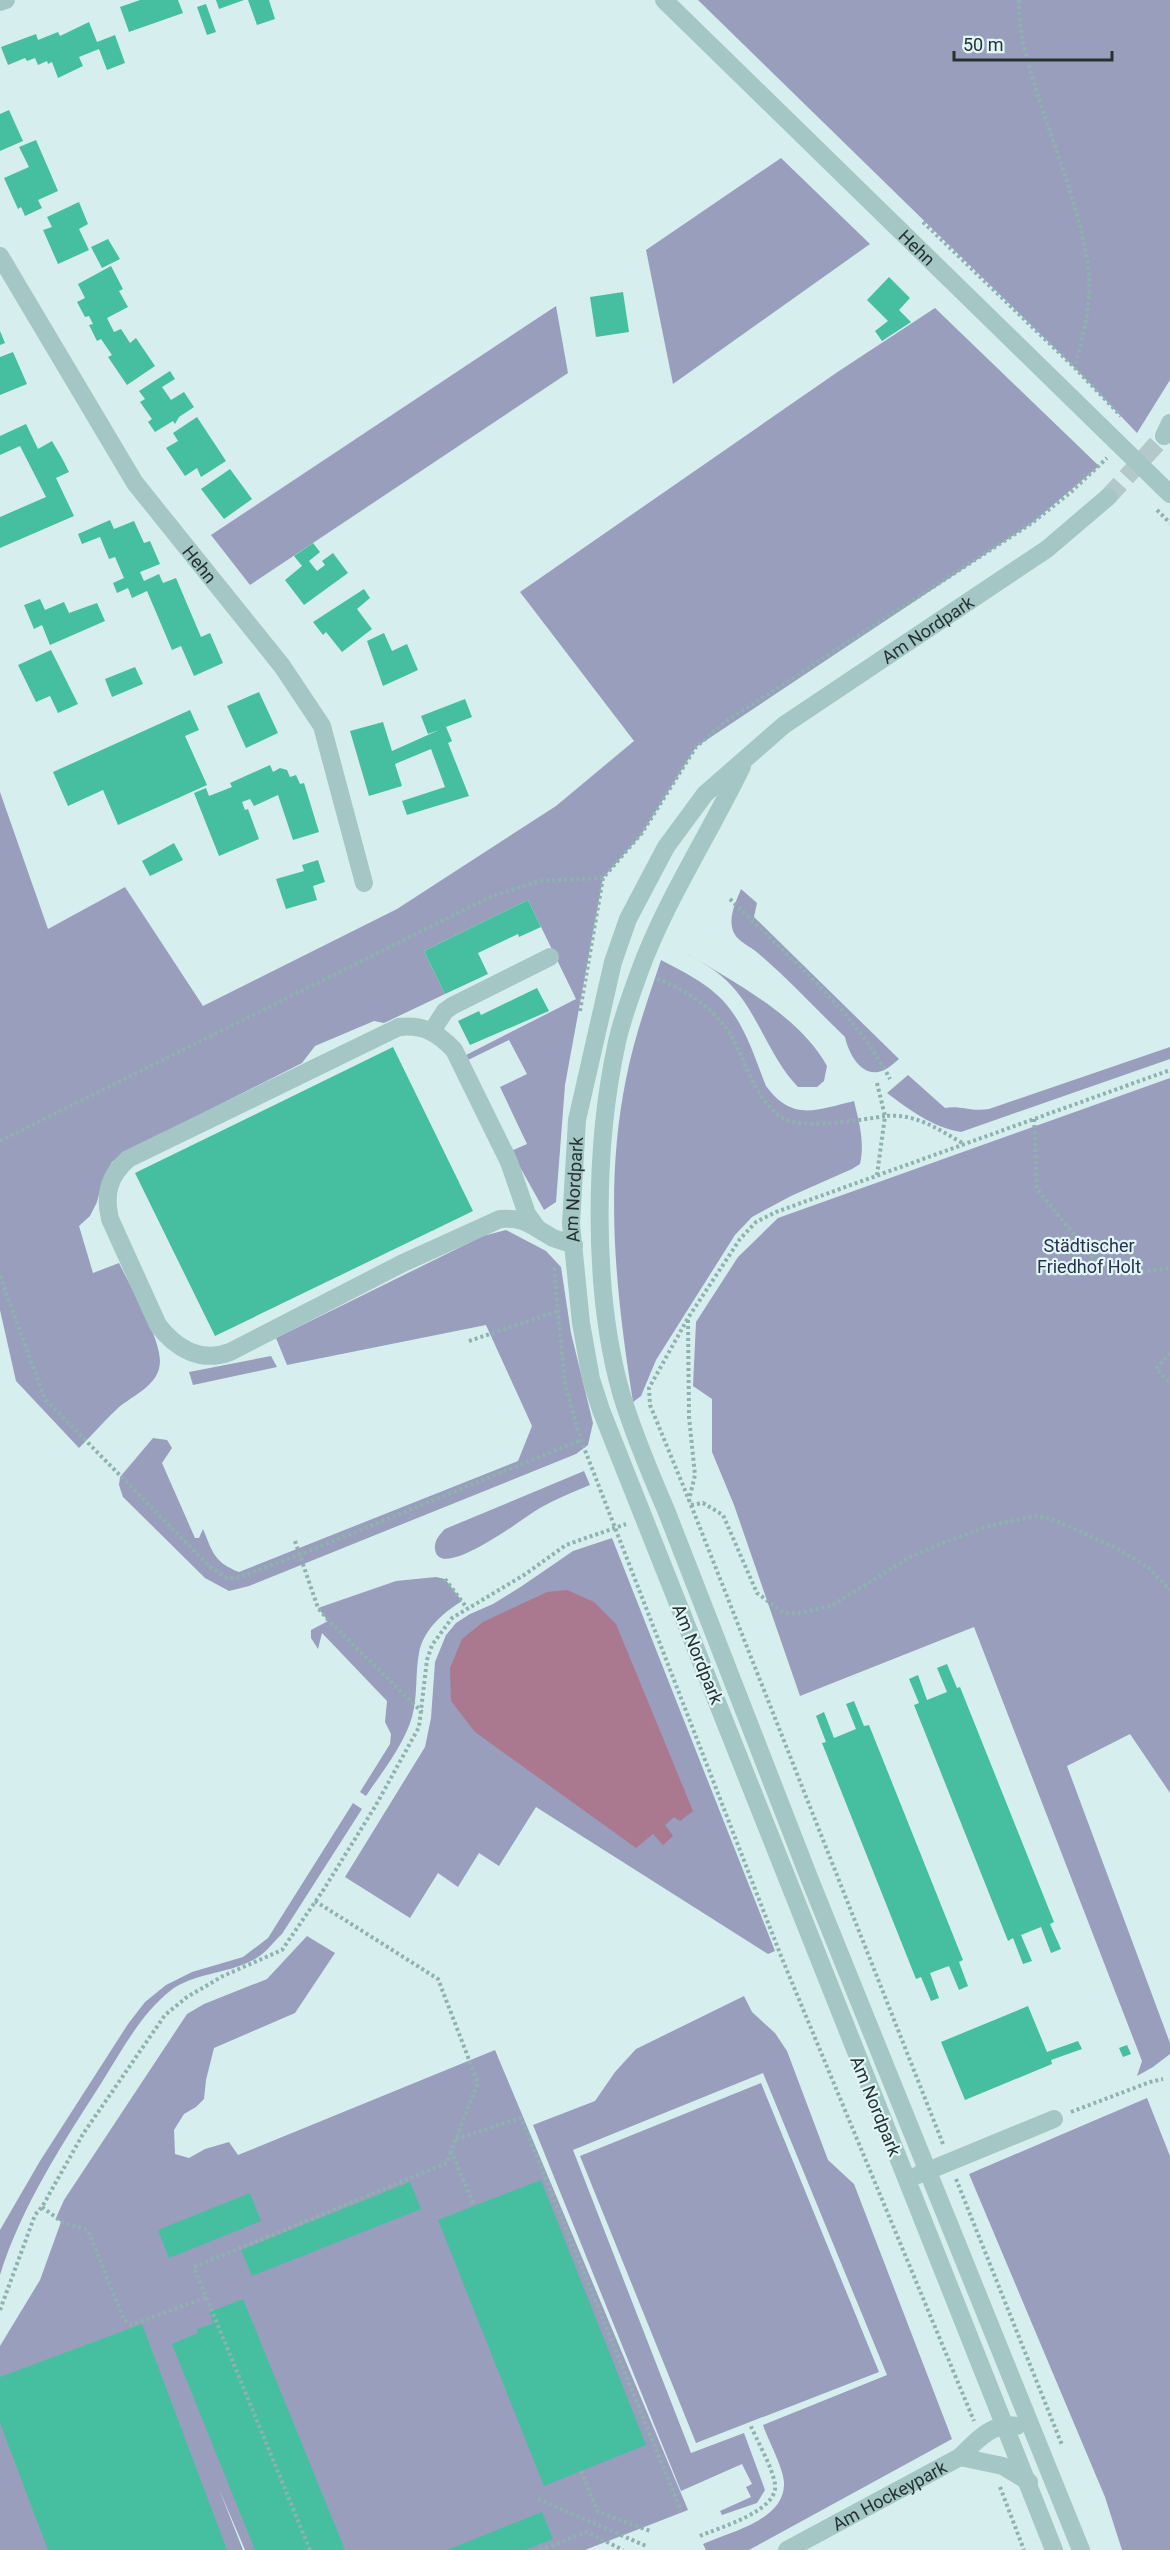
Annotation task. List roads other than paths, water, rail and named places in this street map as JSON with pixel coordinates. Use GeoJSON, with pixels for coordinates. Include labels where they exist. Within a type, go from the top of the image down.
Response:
{"type":"FeatureCollection","features":[{"type":"Feature","properties":{"kind":"street"},"geometry":{"type":"LineString","coordinates":[[0,2],[6,0]]}},
{"type":"Feature","properties":{"kind":"street","name":"Hehn"},"geometry":{"type":"LineString","coordinates":[[664,0],[1170,494]]}},
{"type":"Feature","properties":{"kind":"street","name":"Hehn"},"geometry":{"type":"LineString","coordinates":[[0,256],[135,483],[282,666],[322,726],[364,883]]}},
{"type":"Feature","properties":{"kind":"street","name":"Am Nordpark"},"geometry":{"type":"LineString","coordinates":[[1054,2550],[1029,2482],[905,2179],[601,1410],[591,1379],[581,1323],[572,1224],[577,1120],[613,962],[628,919],[666,847],[705,794],[784,725],[1047,549],[1108,497]]}},
{"type":"Feature","properties":{"kind":"street","name":"Am Nordpark"},"geometry":{"type":"LineString","coordinates":[[745,759],[661,923],[639,972],[617,1041],[604,1121],[600,1227],[605,1314],[622,1395],[646,1464],[810,1880],[1081,2550]]}},
{"type":"Feature","properties":{"kind":"street"},"geometry":{"type":"LineString","coordinates":[[432,1031],[445,1011],[452,1006],[550,957]]}},
{"type":"Feature","properties":{"kind":"street"},"geometry":{"type":"LineString","coordinates":[[538,1229],[527,1214],[509,1162],[454,1050],[441,1036],[410,1025],[399,1027],[128,1159],[116,1170],[111,1179],[107,1205],[110,1219],[158,1325],[168,1338],[194,1354],[220,1356],[403,1263],[500,1219],[515,1218],[525,1221],[538,1229],[553,1238],[574,1245]]}},
{"type":"Feature","properties":{"kind":"street"},"geometry":{"type":"LineString","coordinates":[[500,1219],[512,1202],[516,1183]]}},
{"type":"Feature","properties":{"kind":"street"},"geometry":{"type":"LineString","coordinates":[[905,2179],[1054,2119]]}},
{"type":"Feature","properties":{"kind":"street"},"geometry":{"type":"LineString","coordinates":[[1005,2424],[1023,2427],[1033,2433]]}},
{"type":"Feature","properties":{"kind":"street","name":"Am Hockeypark"},"geometry":{"type":"LineString","coordinates":[[787,2550],[960,2457],[980,2436],[1005,2424]]}},
{"type":"Feature","properties":{"kind":"street","name":"Am Hockeypark"},"geometry":{"type":"LineString","coordinates":[[960,2457],[1003,2466],[1029,2482]]}},
{"type":"Feature","properties":{"kind":"tunnel"},"geometry":{"type":"LineString","coordinates":[[1108,497],[1164,436]]}},
{"type":"Feature","properties":{"kind":"park label","name":"Städtischer Friedhof Holt"},"geometry":{"type":"Point","coordinates":[1089,1255]}}]}
